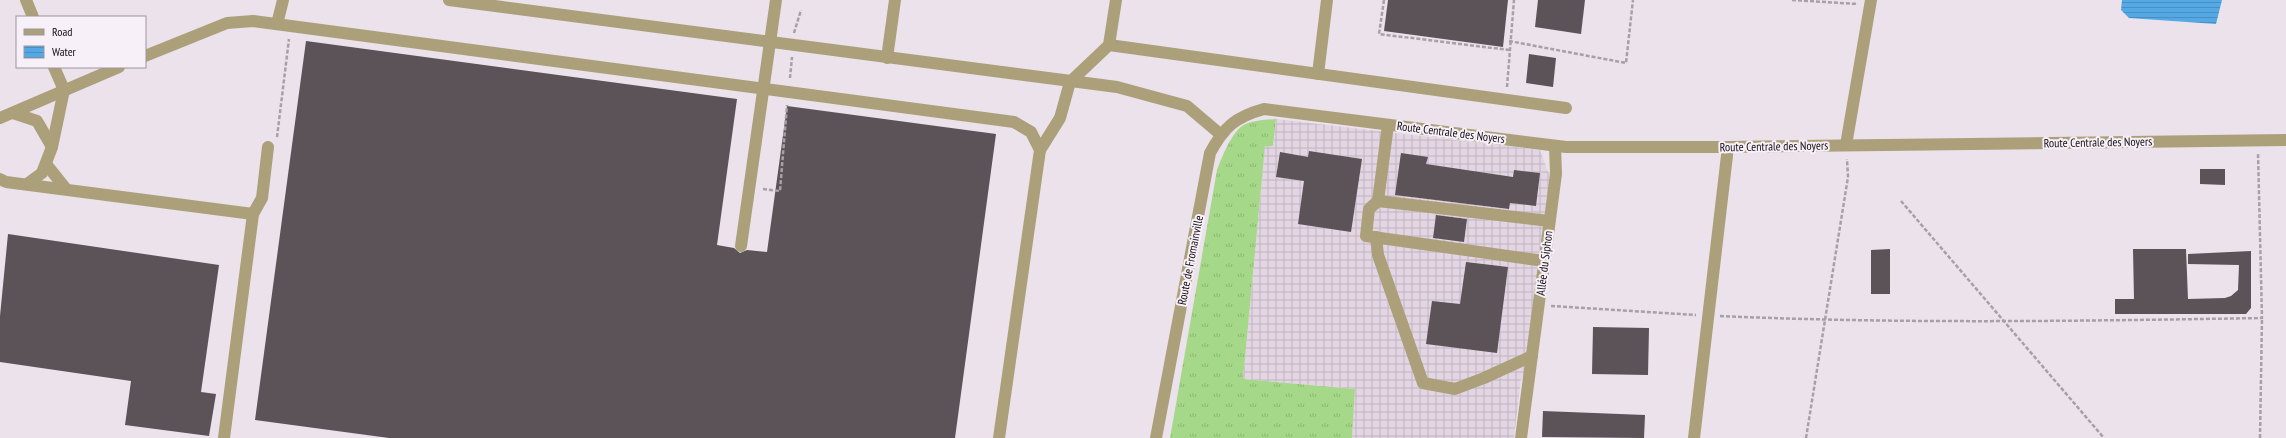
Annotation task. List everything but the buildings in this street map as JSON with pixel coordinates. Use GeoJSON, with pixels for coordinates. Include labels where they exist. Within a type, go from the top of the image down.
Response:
{"type":"FeatureCollection","features":[{"type":"Feature","properties":{"kind":"street"},"geometry":{"type":"LineString","coordinates":[[26,0],[33,16]]}},
{"type":"Feature","properties":{"kind":"street"},"geometry":{"type":"LineString","coordinates":[[277,24],[283,0]]}},
{"type":"Feature","properties":{"kind":"street"},"geometry":{"type":"LineString","coordinates":[[449,0],[1117,87],[1187,106],[1220,134]]}},
{"type":"Feature","properties":{"kind":"street"},"geometry":{"type":"LineString","coordinates":[[741,246],[748,187],[776,0]]}},
{"type":"Feature","properties":{"kind":"street"},"geometry":{"type":"LineString","coordinates":[[887,58],[895,0]]}},
{"type":"Feature","properties":{"kind":"street"},"geometry":{"type":"LineString","coordinates":[[999,438],[1040,150],[1060,118],[1070,82],[1109,45],[1116,0]]}},
{"type":"Feature","properties":{"kind":"street"},"geometry":{"type":"LineString","coordinates":[[1318,74],[1327,0]]}},
{"type":"Feature","properties":{"kind":"street"},"geometry":{"type":"LineString","coordinates":[[1846,145],[1871,2]]}},
{"type":"Feature","properties":{"kind":"street"},"geometry":{"type":"LineString","coordinates":[[146,56],[227,23],[253,21],[1014,122],[1031,132],[1040,150]]}},
{"type":"Feature","properties":{"kind":"street"},"geometry":{"type":"LineString","coordinates":[[1109,45],[1566,108]]}},
{"type":"Feature","properties":{"kind":"street"},"geometry":{"type":"LineString","coordinates":[[27,184],[42,173],[52,147],[64,90],[54,68]]}},
{"type":"Feature","properties":{"kind":"street"},"geometry":{"type":"LineString","coordinates":[[0,118],[117,68]]}},
{"type":"Feature","properties":{"kind":"street","name":"Route Centrale des Noyers"},"geometry":{"type":"LineString","coordinates":[[1264,109],[1555,146],[1728,147],[2286,140]]}},
{"type":"Feature","properties":{"kind":"street","name":"Route de Fromainville"},"geometry":{"type":"LineString","coordinates":[[1156,438],[1210,153],[1220,134],[1243,115],[1264,109]]}},
{"type":"Feature","properties":{"kind":"street"},"geometry":{"type":"LineString","coordinates":[[13,113],[37,121],[52,147]]}},
{"type":"Feature","properties":{"kind":"street"},"geometry":{"type":"LineString","coordinates":[[1388,124],[1378,201],[1369,209],[1366,236],[1544,261]]}},
{"type":"Feature","properties":{"kind":"street","name":"Allée du Siphon"},"geometry":{"type":"LineString","coordinates":[[1521,438],[1556,174],[1555,146]]}},
{"type":"Feature","properties":{"kind":"street"},"geometry":{"type":"LineString","coordinates":[[224,438],[253,214],[262,198],[268,147]]}},
{"type":"Feature","properties":{"kind":"street"},"geometry":{"type":"LineString","coordinates":[[1694,438],[1728,147]]}},
{"type":"Feature","properties":{"kind":"street"},"geometry":{"type":"LineString","coordinates":[[46,164],[66,189]]}},
{"type":"Feature","properties":{"kind":"street"},"geometry":{"type":"LineString","coordinates":[[0,179],[27,184],[253,214]]}},
{"type":"Feature","properties":{"kind":"street"},"geometry":{"type":"LineString","coordinates":[[1378,201],[1549,221]]}},
{"type":"Feature","properties":{"kind":"street"},"geometry":{"type":"LineString","coordinates":[[1376,237],[1378,255],[1423,383],[1455,389],[1484,378],[1532,356]]}},
{"type":"Feature","properties":{"kind":"path"},"geometry":{"type":"LineString","coordinates":[[1384,0],[1379,34],[1509,50]]}},
{"type":"Feature","properties":{"kind":"path"},"geometry":{"type":"LineString","coordinates":[[1506,100],[1509,41],[1514,0]]}},
{"type":"Feature","properties":{"kind":"path"},"geometry":{"type":"LineString","coordinates":[[1509,41],[1626,63],[1634,0]]}},
{"type":"Feature","properties":{"kind":"path"},"geometry":{"type":"LineString","coordinates":[[1792,0],[1871,2]]}},
{"type":"Feature","properties":{"kind":"path"},"geometry":{"type":"LineString","coordinates":[[268,147],[276,147],[290,26]]}},
{"type":"Feature","properties":{"kind":"path"},"geometry":{"type":"LineString","coordinates":[[748,187],[780,191],[788,103]]}},
{"type":"Feature","properties":{"kind":"path"},"geometry":{"type":"LineString","coordinates":[[2257,140],[2262,318],[2260,438]]}},
{"type":"Feature","properties":{"kind":"path"},"geometry":{"type":"LineString","coordinates":[[1806,438],[1848,177],[1846,145]]}},
{"type":"Feature","properties":{"kind":"path"},"geometry":{"type":"LineString","coordinates":[[1901,201],[2104,438]]}},
{"type":"Feature","properties":{"kind":"path"},"geometry":{"type":"LineString","coordinates":[[1546,305],[1826,321],[2006,323],[2262,318]]}},
{"type":"Feature","properties":{"kind":"shaded area"},"geometry":{"type":"Polygon","coordinates":[[[1276,119],[1540,150],[1548,172],[1560,175],[1534,382],[1521,379],[1514,438],[1352,438],[1355,389],[1243,379],[1265,146],[1273,146],[1276,119]]]}},
{"type":"Feature","properties":{"kind":"green space"},"geometry":{"type":"Polygon","coordinates":[[[1276,119],[1273,146],[1265,146],[1243,379],[1355,389],[1352,438],[1170,438],[1217,170],[1224,152],[1234,134],[1242,126],[1255,121],[1276,119]]]}},
{"type":"Feature","properties":{"kind":"water"},"geometry":{"type":"Polygon","coordinates":[[[2122,0],[2222,0],[2216,24],[2129,18],[2121,10],[2122,0]]]}}]}
